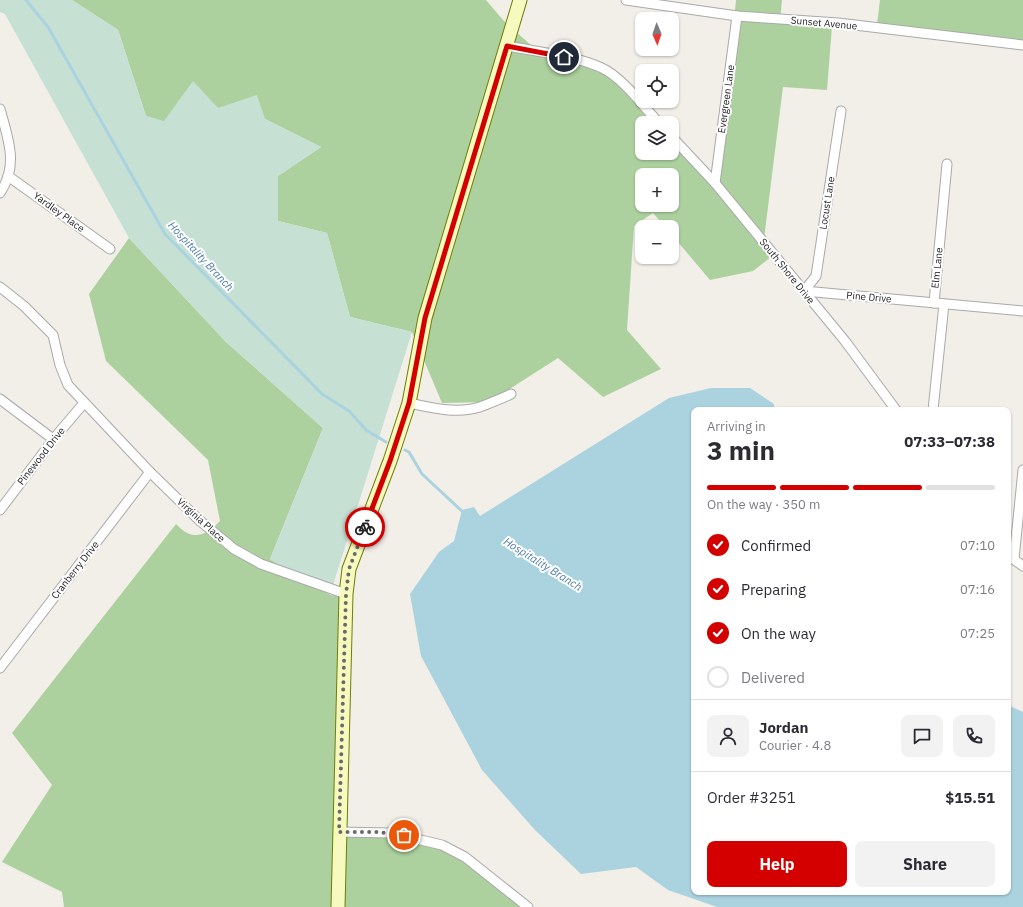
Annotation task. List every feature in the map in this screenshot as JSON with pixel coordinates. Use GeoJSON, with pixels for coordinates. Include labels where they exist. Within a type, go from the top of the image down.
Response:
{"type":"FeatureCollection","features":[{"type":"Feature","properties":{"kind":"street"},"geometry":{"type":"LineString","coordinates":[[338,907],[346,594],[349,569],[390,461],[409,403],[425,318],[520,0]]}},
{"type":"Feature","properties":{"kind":"street","name":"Sunset Avenue"},"geometry":{"type":"LineString","coordinates":[[626,0],[737,16],[838,23],[1023,46]]}},
{"type":"Feature","properties":{"kind":"street","name":"Evergreen Lane"},"geometry":{"type":"LineString","coordinates":[[715,183],[737,16]]}},
{"type":"Feature","properties":{"kind":"street"},"geometry":{"type":"LineString","coordinates":[[507,46],[577,60],[603,68],[618,79],[652,116]]}},
{"type":"Feature","properties":{"kind":"street"},"geometry":{"type":"LineString","coordinates":[[0,109],[7,136],[12,166],[0,193]]}},
{"type":"Feature","properties":{"kind":"street","name":"Locust Lane"},"geometry":{"type":"LineString","coordinates":[[804,291],[816,276],[842,111]]}},
{"type":"Feature","properties":{"kind":"street","name":"South Shore Drive"},"geometry":{"type":"LineString","coordinates":[[679,144],[715,183],[804,291],[869,372],[894,407]]}},
{"type":"Feature","properties":{"kind":"street","name":"Elm Lane"},"geometry":{"type":"LineString","coordinates":[[944,304],[934,303],[947,164]]}},
{"type":"Feature","properties":{"kind":"street","name":"Yardley Place"},"geometry":{"type":"LineString","coordinates":[[8,176],[110,249]]}},
{"type":"Feature","properties":{"kind":"street","name":"Virginia Place"},"geometry":{"type":"LineString","coordinates":[[0,287],[24,306],[53,335],[60,365],[68,385],[150,472],[199,520],[234,549],[261,564],[346,594]]}},
{"type":"Feature","properties":{"kind":"street","name":"Pine Drive"},"geometry":{"type":"LineString","coordinates":[[804,291],[934,303]]}},
{"type":"Feature","properties":{"kind":"street"},"geometry":{"type":"LineString","coordinates":[[933,407],[944,304],[1023,312]]}},
{"type":"Feature","properties":{"kind":"street"},"geometry":{"type":"LineString","coordinates":[[409,403],[447,410],[463,410],[479,407],[511,394]]}},
{"type":"Feature","properties":{"kind":"street"},"geometry":{"type":"LineString","coordinates":[[0,399],[53,439]]}},
{"type":"Feature","properties":{"kind":"street","name":"Pinewood Drive"},"geometry":{"type":"LineString","coordinates":[[0,510],[53,439],[84,403]]}},
{"type":"Feature","properties":{"kind":"street"},"geometry":{"type":"LineString","coordinates":[[1023,470],[1011,557],[1023,566]]}},
{"type":"Feature","properties":{"kind":"street","name":"Cranberry Drive"},"geometry":{"type":"LineString","coordinates":[[0,668],[150,472]]}},
{"type":"Feature","properties":{"kind":"street"},"geometry":{"type":"LineString","coordinates":[[339,832],[391,833],[442,845],[465,857],[528,907]]}},
{"type":"Feature","properties":{"kind":"green space"},"geometry":{"type":"Polygon","coordinates":[[[0,0],[72,0],[118,30],[146,116],[164,121],[193,81],[218,108],[257,95],[265,119],[321,147],[278,176],[278,221],[327,233],[350,317],[412,332],[330,595],[270,559],[323,428],[226,342],[129,238],[5,14],[0,12],[0,0]]]}},
{"type":"Feature","properties":{"kind":"green space"},"geometry":{"type":"Polygon","coordinates":[[[72,0],[486,0],[503,20],[533,47],[619,80],[635,97],[635,108],[646,108],[653,116],[635,116],[635,160],[679,160],[679,143],[718,183],[736,0],[782,0],[780,21],[832,26],[827,90],[783,87],[764,239],[776,253],[753,271],[710,280],[679,243],[679,220],[659,220],[653,213],[643,220],[635,220],[627,330],[661,369],[603,397],[558,358],[489,402],[442,403],[412,332],[350,317],[327,233],[278,221],[278,176],[321,147],[265,119],[218,108],[164,122],[146,116],[118,30],[72,0]]]}},
{"type":"Feature","properties":{"kind":"green space"},"geometry":{"type":"Polygon","coordinates":[[[880,0],[1023,0],[1023,49],[876,32],[880,0]]]}},
{"type":"Feature","properties":{"kind":"green space"},"geometry":{"type":"Polygon","coordinates":[[[129,238],[226,342],[323,428],[270,559],[330,595],[352,599],[347,833],[455,846],[531,907],[64,907],[62,892],[2,862],[52,785],[12,733],[176,524],[188,533],[199,535],[209,530],[220,521],[208,460],[106,361],[89,294],[129,238]]]}},
{"type":"Feature","properties":{"kind":"water"},"geometry":{"type":"Polygon","coordinates":[[[711,388],[750,388],[774,404],[774,407],[691,407],[691,895],[1011,895],[1011,706],[1023,712],[1023,907],[717,907],[668,890],[636,867],[581,874],[535,830],[482,770],[421,656],[410,594],[439,552],[454,541],[462,510],[474,507],[480,516],[669,398],[711,388]]]}},
{"type":"Feature","properties":{"kind":"waterway","name":"Hospitality Branch"},"geometry":{"type":"LineString","coordinates":[[26,0],[48,27],[165,234],[322,394],[349,411],[366,430],[386,442]]}},
{"type":"Feature","properties":{"kind":"waterway","name":"Hospitality Branch"},"geometry":{"type":"LineString","coordinates":[[405,450],[409,452],[422,474],[464,513]]}},
{"type":"Feature","properties":{"kind":"way so far"},"geometry":{"type":"LineString","coordinates":[[365,527],[349,569],[346,594],[339,832],[366,831],[404,835]]}},
{"type":"Feature","properties":{"kind":"route"},"geometry":{"type":"LineString","coordinates":[[365,527],[390,461],[409,403],[425,318],[507,46],[564,57]]}}]}
